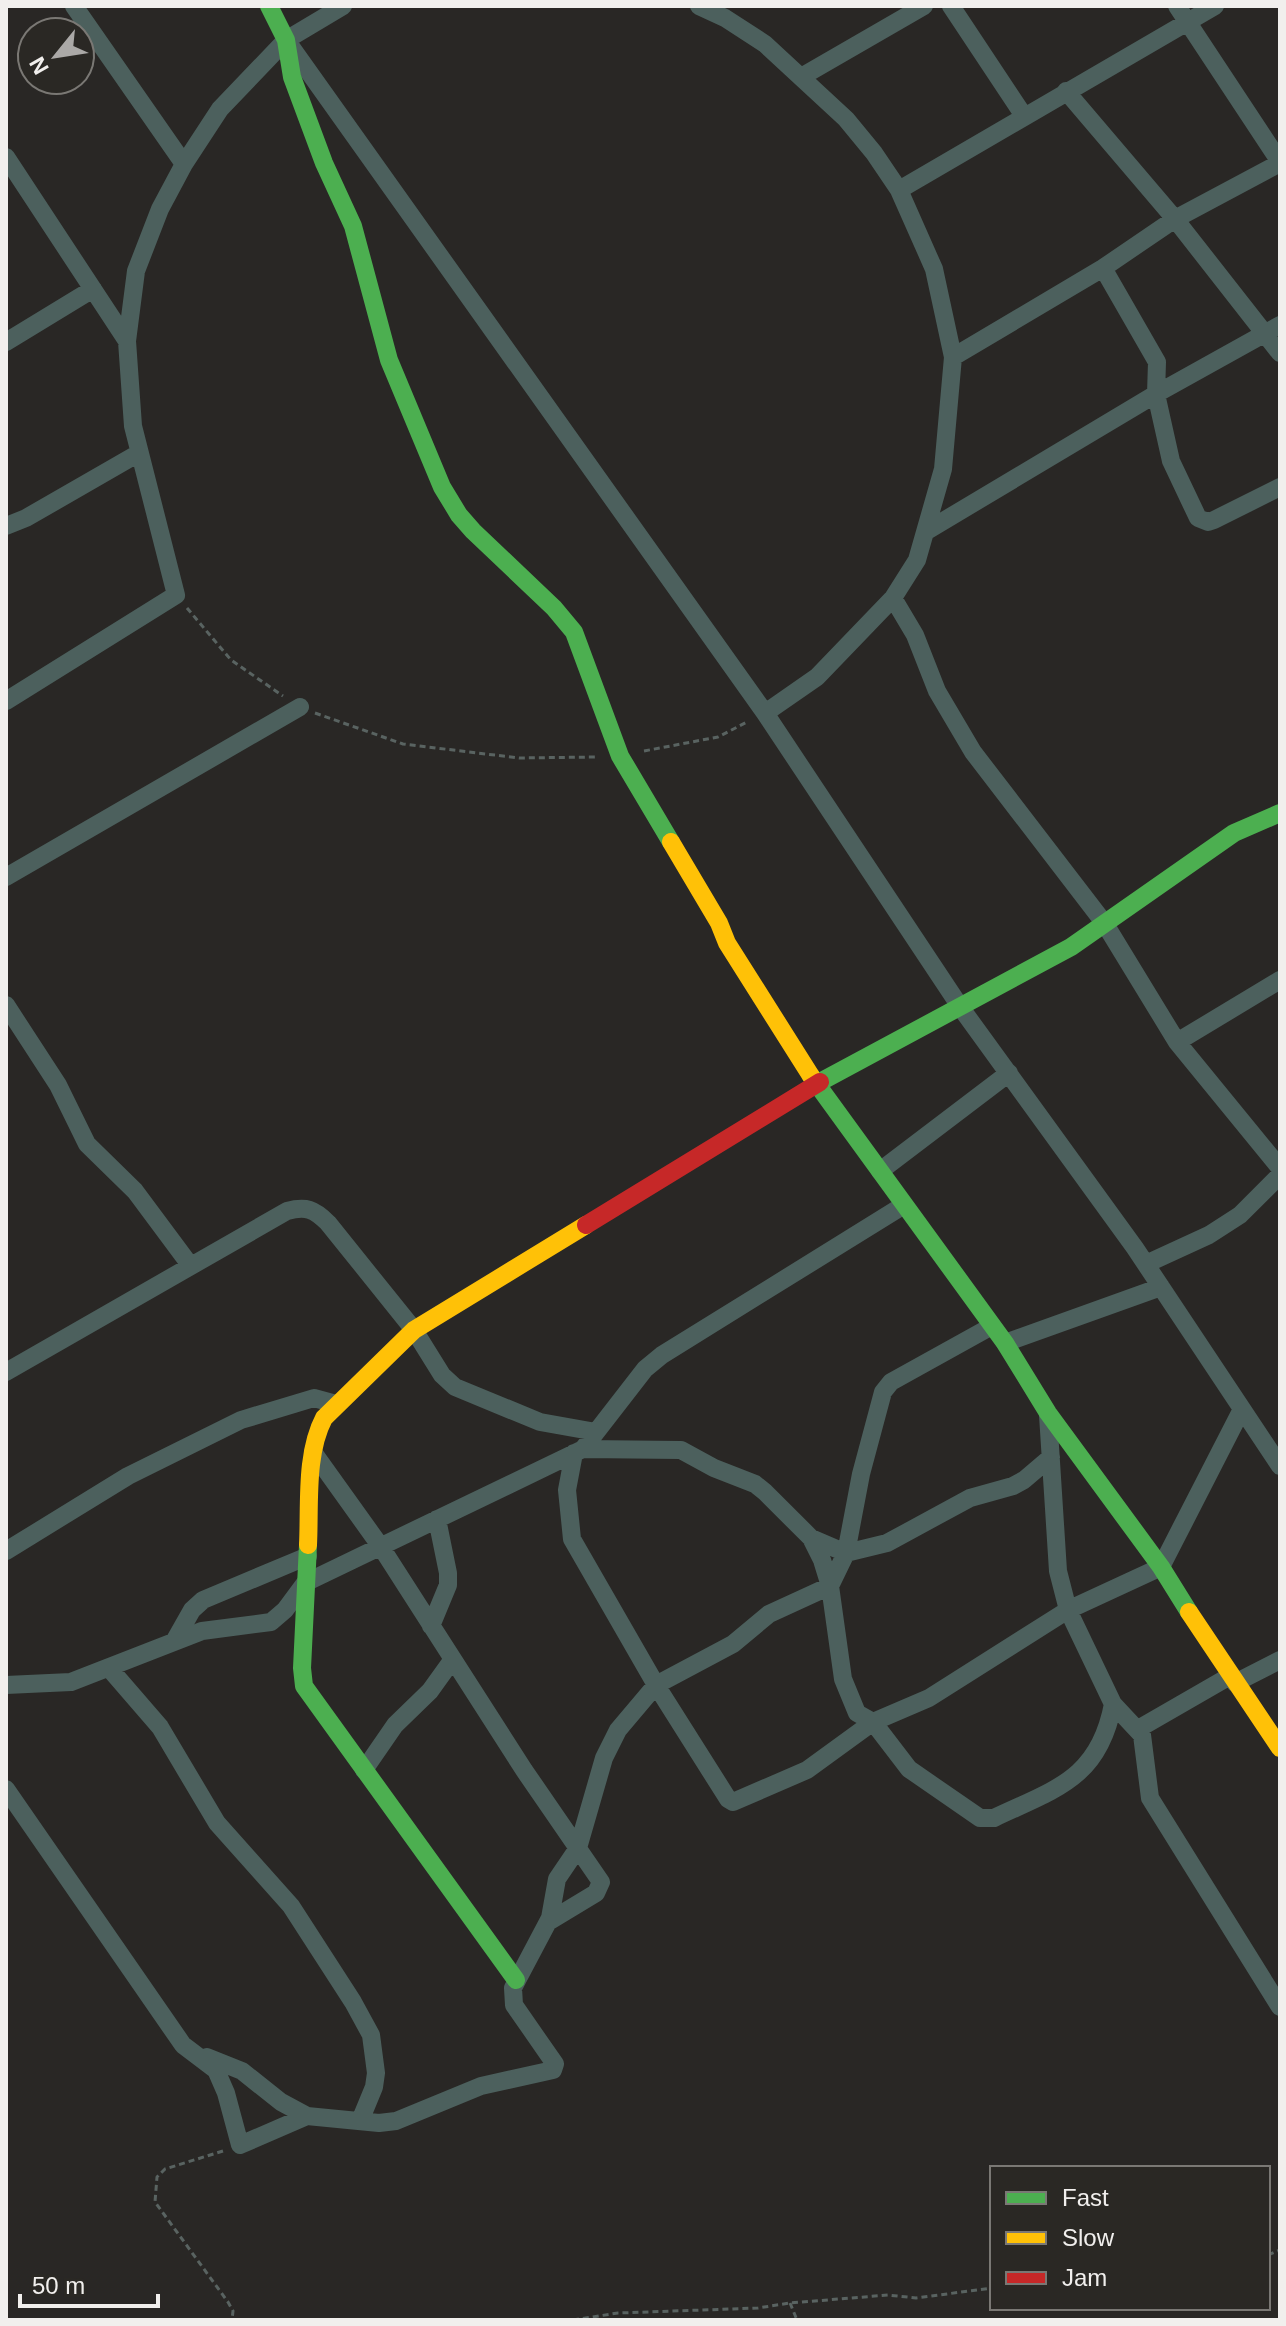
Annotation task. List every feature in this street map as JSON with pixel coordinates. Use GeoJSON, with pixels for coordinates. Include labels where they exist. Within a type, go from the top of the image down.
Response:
{"type":"FeatureCollection","features":[{"type":"Feature","properties":{"kind":"street"},"geometry":{"type":"LineString","coordinates":[[74,6],[184,164]]}},
{"type":"Feature","properties":{"kind":"street"},"geometry":{"type":"LineString","coordinates":[[269,6],[286,40],[765,713],[961,1008],[1146,1264],[1280,1466]]}},
{"type":"Feature","properties":{"kind":"street"},"geometry":{"type":"LineString","coordinates":[[6,701],[176,595],[133,426],[127,341],[136,271],[160,209],[184,164],[220,109],[286,40],[343,6]]}},
{"type":"Feature","properties":{"kind":"street"},"geometry":{"type":"LineString","coordinates":[[699,6],[725,18],[765,44],[855,130],[874,153],[899,190],[934,269],[953,357],[943,469],[917,560],[893,598],[817,677],[765,713]]}},
{"type":"Feature","properties":{"kind":"street"},"geometry":{"type":"LineString","coordinates":[[801,77],[924,6]]}},
{"type":"Feature","properties":{"kind":"street"},"geometry":{"type":"LineString","coordinates":[[951,6],[1024,116]]}},
{"type":"Feature","properties":{"kind":"street"},"geometry":{"type":"LineString","coordinates":[[953,357],[1103,268],[1175,219],[1280,162],[1177,6]]}},
{"type":"Feature","properties":{"kind":"street"},"geometry":{"type":"LineString","coordinates":[[899,190],[1215,6]]}},
{"type":"Feature","properties":{"kind":"street"},"geometry":{"type":"LineString","coordinates":[[286,40],[292,77],[324,163],[353,226],[389,360],[442,487],[473,531],[554,608],[574,632],[620,756],[719,923],[727,943],[816,1084],[1005,1343],[1048,1413],[1161,1567],[1280,1748]]}},
{"type":"Feature","properties":{"kind":"street"},"geometry":{"type":"LineString","coordinates":[[1066,91],[1272,330],[1280,353]]}},
{"type":"Feature","properties":{"kind":"street"},"geometry":{"type":"LineString","coordinates":[[6,157],[127,341]]}},
{"type":"Feature","properties":{"kind":"street"},"geometry":{"type":"LineString","coordinates":[[1103,268],[1157,362],[1156,394],[1171,461],[1198,518],[1203,522],[1214,520],[1280,487]]}},
{"type":"Feature","properties":{"kind":"street"},"geometry":{"type":"LineString","coordinates":[[6,342],[93,289]]}},
{"type":"Feature","properties":{"kind":"street"},"geometry":{"type":"LineString","coordinates":[[925,532],[1156,394],[1272,330]]}},
{"type":"Feature","properties":{"kind":"street"},"geometry":{"type":"LineString","coordinates":[[6,526],[26,518],[139,453]]}},
{"type":"Feature","properties":{"kind":"street"},"geometry":{"type":"LineString","coordinates":[[893,598],[915,635],[937,691],[973,752],[1105,924],[1177,1042],[1280,1168]]}},
{"type":"Feature","properties":{"kind":"street"},"geometry":{"type":"LineString","coordinates":[[6,877],[300,707]]}},
{"type":"Feature","properties":{"kind":"street"},"geometry":{"type":"LineString","coordinates":[[516,1980],[301,1679],[313,1452],[317,1431],[336,1404],[414,1330],[816,1084],[1071,947],[1234,833],[1280,813]]}},
{"type":"Feature","properties":{"kind":"street"},"geometry":{"type":"LineString","coordinates":[[1177,1042],[1280,980]]}},
{"type":"Feature","properties":{"kind":"street"},"geometry":{"type":"LineString","coordinates":[[6,1005],[58,1085],[87,1144],[135,1191],[190,1265]]}},
{"type":"Feature","properties":{"kind":"street"},"geometry":{"type":"LineString","coordinates":[[880,1171],[1009,1073]]}},
{"type":"Feature","properties":{"kind":"street"},"geometry":{"type":"LineString","coordinates":[[1146,1264],[1209,1235],[1240,1215],[1280,1175]]}},
{"type":"Feature","properties":{"kind":"street"},"geometry":{"type":"LineString","coordinates":[[6,1685],[71,1682],[175,1640],[218,1628],[271,1622],[278,1618],[305,1583],[578,1451],[645,1369],[662,1355],[904,1205]]}},
{"type":"Feature","properties":{"kind":"street"},"geometry":{"type":"LineString","coordinates":[[6,1372],[287,1211],[304,1207],[316,1212],[328,1223],[414,1330],[442,1375],[455,1387],[540,1422],[596,1432]]}},
{"type":"Feature","properties":{"kind":"street"},"geometry":{"type":"LineString","coordinates":[[1005,1343],[1161,1287]]}},
{"type":"Feature","properties":{"kind":"street"},"geometry":{"type":"LineString","coordinates":[[183,2045],[242,2071],[281,2102],[307,2116],[386,2124],[481,2086],[555,2068],[514,2005],[513,1988],[548,1922],[557,1879],[578,1848],[604,1758],[618,1730],[656,1685],[733,1644],[769,1614],[830,1586],[846,1553],[861,1474],[883,1392],[891,1382],[992,1326]]}},
{"type":"Feature","properties":{"kind":"street"},"geometry":{"type":"LineString","coordinates":[[6,1551],[128,1476],[241,1420],[314,1398],[336,1404]]}},
{"type":"Feature","properties":{"kind":"street"},"geometry":{"type":"LineString","coordinates":[[578,1451],[567,1490],[572,1539],[656,1685],[731,1802],[807,1770],[873,1722],[942,1691],[1068,1610],[1161,1567],[1242,1409]]}},
{"type":"Feature","properties":{"kind":"street"},"geometry":{"type":"LineString","coordinates":[[1048,1413],[1058,1571],[1068,1610],[1113,1704],[1138,1729],[1144,1741],[1150,1798],[1280,2007]]}},
{"type":"Feature","properties":{"kind":"street"},"geometry":{"type":"LineString","coordinates":[[578,1451],[673,1449],[690,1453],[714,1468],[755,1484],[811,1538],[846,1553],[887,1543],[970,1498],[1013,1486],[1051,1457]]}},
{"type":"Feature","properties":{"kind":"street"},"geometry":{"type":"LineString","coordinates":[[313,1452],[381,1547],[524,1770],[596,1871],[601,1882],[596,1893],[548,1922]]}},
{"type":"Feature","properties":{"kind":"street"},"geometry":{"type":"LineString","coordinates":[[431,1626],[448,1585],[437,1519]]}},
{"type":"Feature","properties":{"kind":"street"},"geometry":{"type":"LineString","coordinates":[[811,1538],[830,1586],[843,1679],[857,1713],[873,1722],[909,1769],[980,1818],[989,1819],[1067,1784],[1103,1741],[1113,1704]]}},
{"type":"Feature","properties":{"kind":"street"},"geometry":{"type":"LineString","coordinates":[[175,1640],[195,1605],[308,1556]]}},
{"type":"Feature","properties":{"kind":"street"},"geometry":{"type":"LineString","coordinates":[[364,1770],[395,1725],[430,1691],[453,1659]]}},
{"type":"Feature","properties":{"kind":"street"},"geometry":{"type":"LineString","coordinates":[[1138,1729],[1233,1679],[1280,1660]]}},
{"type":"Feature","properties":{"kind":"street"},"geometry":{"type":"LineString","coordinates":[[109,1668],[160,1727],[217,1823],[291,1906],[353,2002],[371,2035],[376,2073],[374,2087],[360,2121]]}},
{"type":"Feature","properties":{"kind":"street"},"geometry":{"type":"LineString","coordinates":[[6,1789],[183,2045],[216,2070],[226,2093],[240,2145],[307,2116]]}},
{"type":"Feature","properties":{"kind":"path"},"geometry":{"type":"LineString","coordinates":[[176,595],[231,660],[300,707],[403,744],[519,758],[620,756],[718,737],[765,713]]}},
{"type":"Feature","properties":{"kind":"path"},"geometry":{"type":"LineString","coordinates":[[232,2320],[233,2311],[228,2302],[155,2202],[155,2189],[157,2177],[165,2169],[240,2145]]}},
{"type":"Feature","properties":{"kind":"path"},"geometry":{"type":"LineString","coordinates":[[573,2320],[618,2313],[758,2308],[888,2295],[916,2298],[990,2288]]}},
{"type":"Feature","properties":{"kind":"path"},"geometry":{"type":"LineString","coordinates":[[790,2303],[797,2320]]}},
{"type":"Feature","properties":{"kind":"traffic: fast"},"geometry":{"type":"LineString","coordinates":[[269,6],[286,40],[292,77],[324,163],[353,226],[389,360],[442,487],[473,531],[554,608],[574,632],[620,756],[671,842]]}},
{"type":"Feature","properties":{"kind":"traffic: fast"},"geometry":{"type":"LineString","coordinates":[[820,1082],[1071,947],[1234,833],[1280,813]]}},
{"type":"Feature","properties":{"kind":"traffic: fast"},"geometry":{"type":"LineString","coordinates":[[811,1076],[1005,1343],[1048,1413],[1161,1567],[1189,1612]]}},
{"type":"Feature","properties":{"kind":"traffic: fast"},"geometry":{"type":"LineString","coordinates":[[308,1545],[302,1668],[304,1686],[516,1980]]}},
{"type":"Feature","properties":{"kind":"traffic: slow"},"geometry":{"type":"LineString","coordinates":[[671,842],[719,923],[727,943],[811,1076]]}},
{"type":"Feature","properties":{"kind":"traffic: slow"},"geometry":{"type":"LineString","coordinates":[[308,1545],[311,1463],[324,1418],[414,1330],[586,1225]]}},
{"type":"Feature","properties":{"kind":"traffic: slow"},"geometry":{"type":"LineString","coordinates":[[1189,1612],[1280,1748]]}},
{"type":"Feature","properties":{"kind":"traffic: jam"},"geometry":{"type":"LineString","coordinates":[[586,1225],[820,1082]]}}]}
